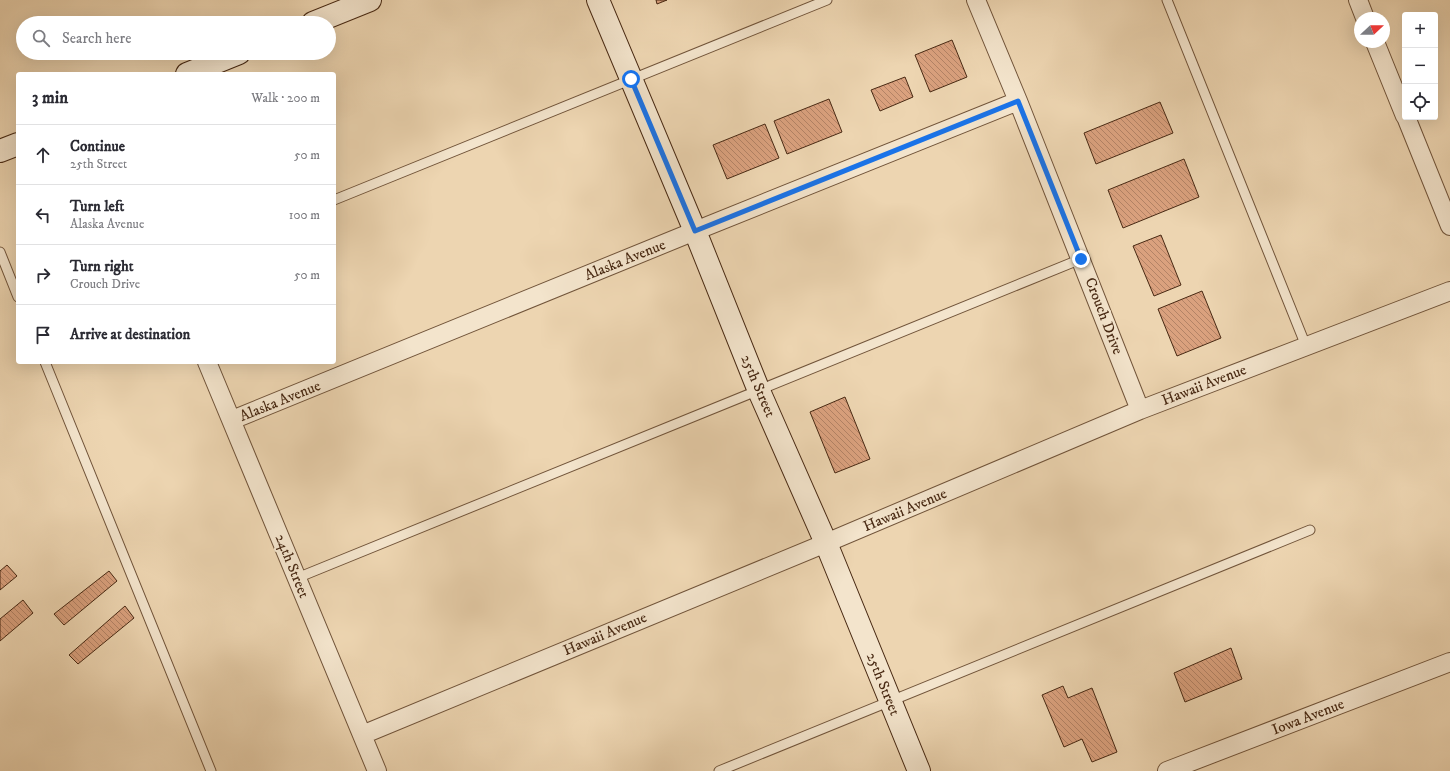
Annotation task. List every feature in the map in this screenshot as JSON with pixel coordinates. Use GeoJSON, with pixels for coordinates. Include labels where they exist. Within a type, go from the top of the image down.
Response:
{"type":"FeatureCollection","features":[{"type":"Feature","properties":{"kind":"street"},"geometry":{"type":"LineString","coordinates":[[330,16],[370,0]]}},
{"type":"Feature","properties":{"kind":"street","name":"25th Street"},"geometry":{"type":"LineString","coordinates":[[598,0],[695,231],[759,391],[826,543],[919,771]]}},
{"type":"Feature","properties":{"kind":"street","name":"Crouch Drive"},"geometry":{"type":"LineString","coordinates":[[976,0],[1018,101],[1140,410]]}},
{"type":"Feature","properties":{"kind":"street"},"geometry":{"type":"LineString","coordinates":[[1358,0],[1363,12]]}},
{"type":"Feature","properties":{"kind":"street"},"geometry":{"type":"LineString","coordinates":[[1377,48],[1402,109]]}},
{"type":"Feature","properties":{"kind":"street"},"geometry":{"type":"LineString","coordinates":[[192,72],[222,60]]}},
{"type":"Feature","properties":{"kind":"street","name":"Alaska Avenue"},"geometry":{"type":"LineString","coordinates":[[232,420],[1018,101]]}},
{"type":"Feature","properties":{"kind":"street"},"geometry":{"type":"LineString","coordinates":[[1407,120],[1450,226]]}},
{"type":"Feature","properties":{"kind":"street"},"geometry":{"type":"LineString","coordinates":[[0,152],[16,145]]}},
{"type":"Feature","properties":{"kind":"street","name":"Hawaii Avenue"},"geometry":{"type":"LineString","coordinates":[[362,735],[826,543],[1140,410],[1450,291]]}},
{"type":"Feature","properties":{"kind":"street","name":"24th Street"},"geometry":{"type":"LineString","coordinates":[[208,364],[377,771]]}},
{"type":"Feature","properties":{"kind":"street","name":"Iowa Avenue"},"geometry":{"type":"LineString","coordinates":[[1166,771],[1450,662]]}},
{"type":"Feature","properties":{"kind":"lane"},"geometry":{"type":"LineString","coordinates":[[336,199],[827,0]]}},
{"type":"Feature","properties":{"kind":"lane"},"geometry":{"type":"LineString","coordinates":[[1167,0],[1306,346]]}},
{"type":"Feature","properties":{"kind":"lane"},"geometry":{"type":"LineString","coordinates":[[0,252],[16,291]]}},
{"type":"Feature","properties":{"kind":"lane"},"geometry":{"type":"LineString","coordinates":[[297,578],[1081,259]]}},
{"type":"Feature","properties":{"kind":"lane"},"geometry":{"type":"LineString","coordinates":[[46,364],[211,771]]}},
{"type":"Feature","properties":{"kind":"lane"},"geometry":{"type":"LineString","coordinates":[[719,771],[1310,530]]}},
{"type":"Feature","properties":{"kind":"building"},"geometry":{"type":"Polygon","coordinates":[[[656,0],[667,0],[657,4],[656,0]]]}},
{"type":"Feature","properties":{"kind":"building"},"geometry":{"type":"Polygon","coordinates":[[[952,40],[967,77],[930,92],[915,55],[952,40]]]}},
{"type":"Feature","properties":{"kind":"building"},"geometry":{"type":"Polygon","coordinates":[[[905,77],[913,97],[880,111],[871,90],[905,77]]]}},
{"type":"Feature","properties":{"kind":"building"},"geometry":{"type":"Polygon","coordinates":[[[829,99],[842,132],[787,154],[774,121],[829,99]]]}},
{"type":"Feature","properties":{"kind":"building"},"geometry":{"type":"Polygon","coordinates":[[[1160,102],[1173,133],[1096,164],[1084,133],[1160,102]]]}},
{"type":"Feature","properties":{"kind":"building"},"geometry":{"type":"Polygon","coordinates":[[[765,124],[779,158],[727,179],[713,145],[765,124]]]}},
{"type":"Feature","properties":{"kind":"building"},"geometry":{"type":"Polygon","coordinates":[[[1184,159],[1199,197],[1123,228],[1108,190],[1184,159]]]}},
{"type":"Feature","properties":{"kind":"building"},"geometry":{"type":"Polygon","coordinates":[[[1161,235],[1181,285],[1154,296],[1133,246],[1161,235]]]}},
{"type":"Feature","properties":{"kind":"building"},"geometry":{"type":"Polygon","coordinates":[[[1202,291],[1221,338],[1177,356],[1158,309],[1202,291]]]}},
{"type":"Feature","properties":{"kind":"building"},"geometry":{"type":"Polygon","coordinates":[[[845,397],[870,459],[835,473],[810,412],[845,397]]]}},
{"type":"Feature","properties":{"kind":"building"},"geometry":{"type":"Polygon","coordinates":[[[7,565],[17,576],[0,590],[0,571],[7,565]]]}},
{"type":"Feature","properties":{"kind":"building"},"geometry":{"type":"Polygon","coordinates":[[[109,571],[117,581],[64,625],[54,614],[109,571]]]}},
{"type":"Feature","properties":{"kind":"building"},"geometry":{"type":"Polygon","coordinates":[[[23,600],[33,613],[0,641],[0,619],[23,600]]]}},
{"type":"Feature","properties":{"kind":"building"},"geometry":{"type":"Polygon","coordinates":[[[125,606],[134,618],[78,664],[69,655],[125,606]]]}},
{"type":"Feature","properties":{"kind":"building"},"geometry":{"type":"Polygon","coordinates":[[[1231,648],[1242,679],[1185,702],[1174,673],[1231,648]]]}},
{"type":"Feature","properties":{"kind":"building"},"geometry":{"type":"Polygon","coordinates":[[[1063,686],[1068,698],[1092,688],[1117,752],[1092,762],[1082,739],[1064,747],[1042,695],[1063,686]]]}},
{"type":"Feature","properties":{"kind":"route"},"geometry":{"type":"LineString","coordinates":[[631,79],[695,231],[1018,101],[1081,259]]}}]}
